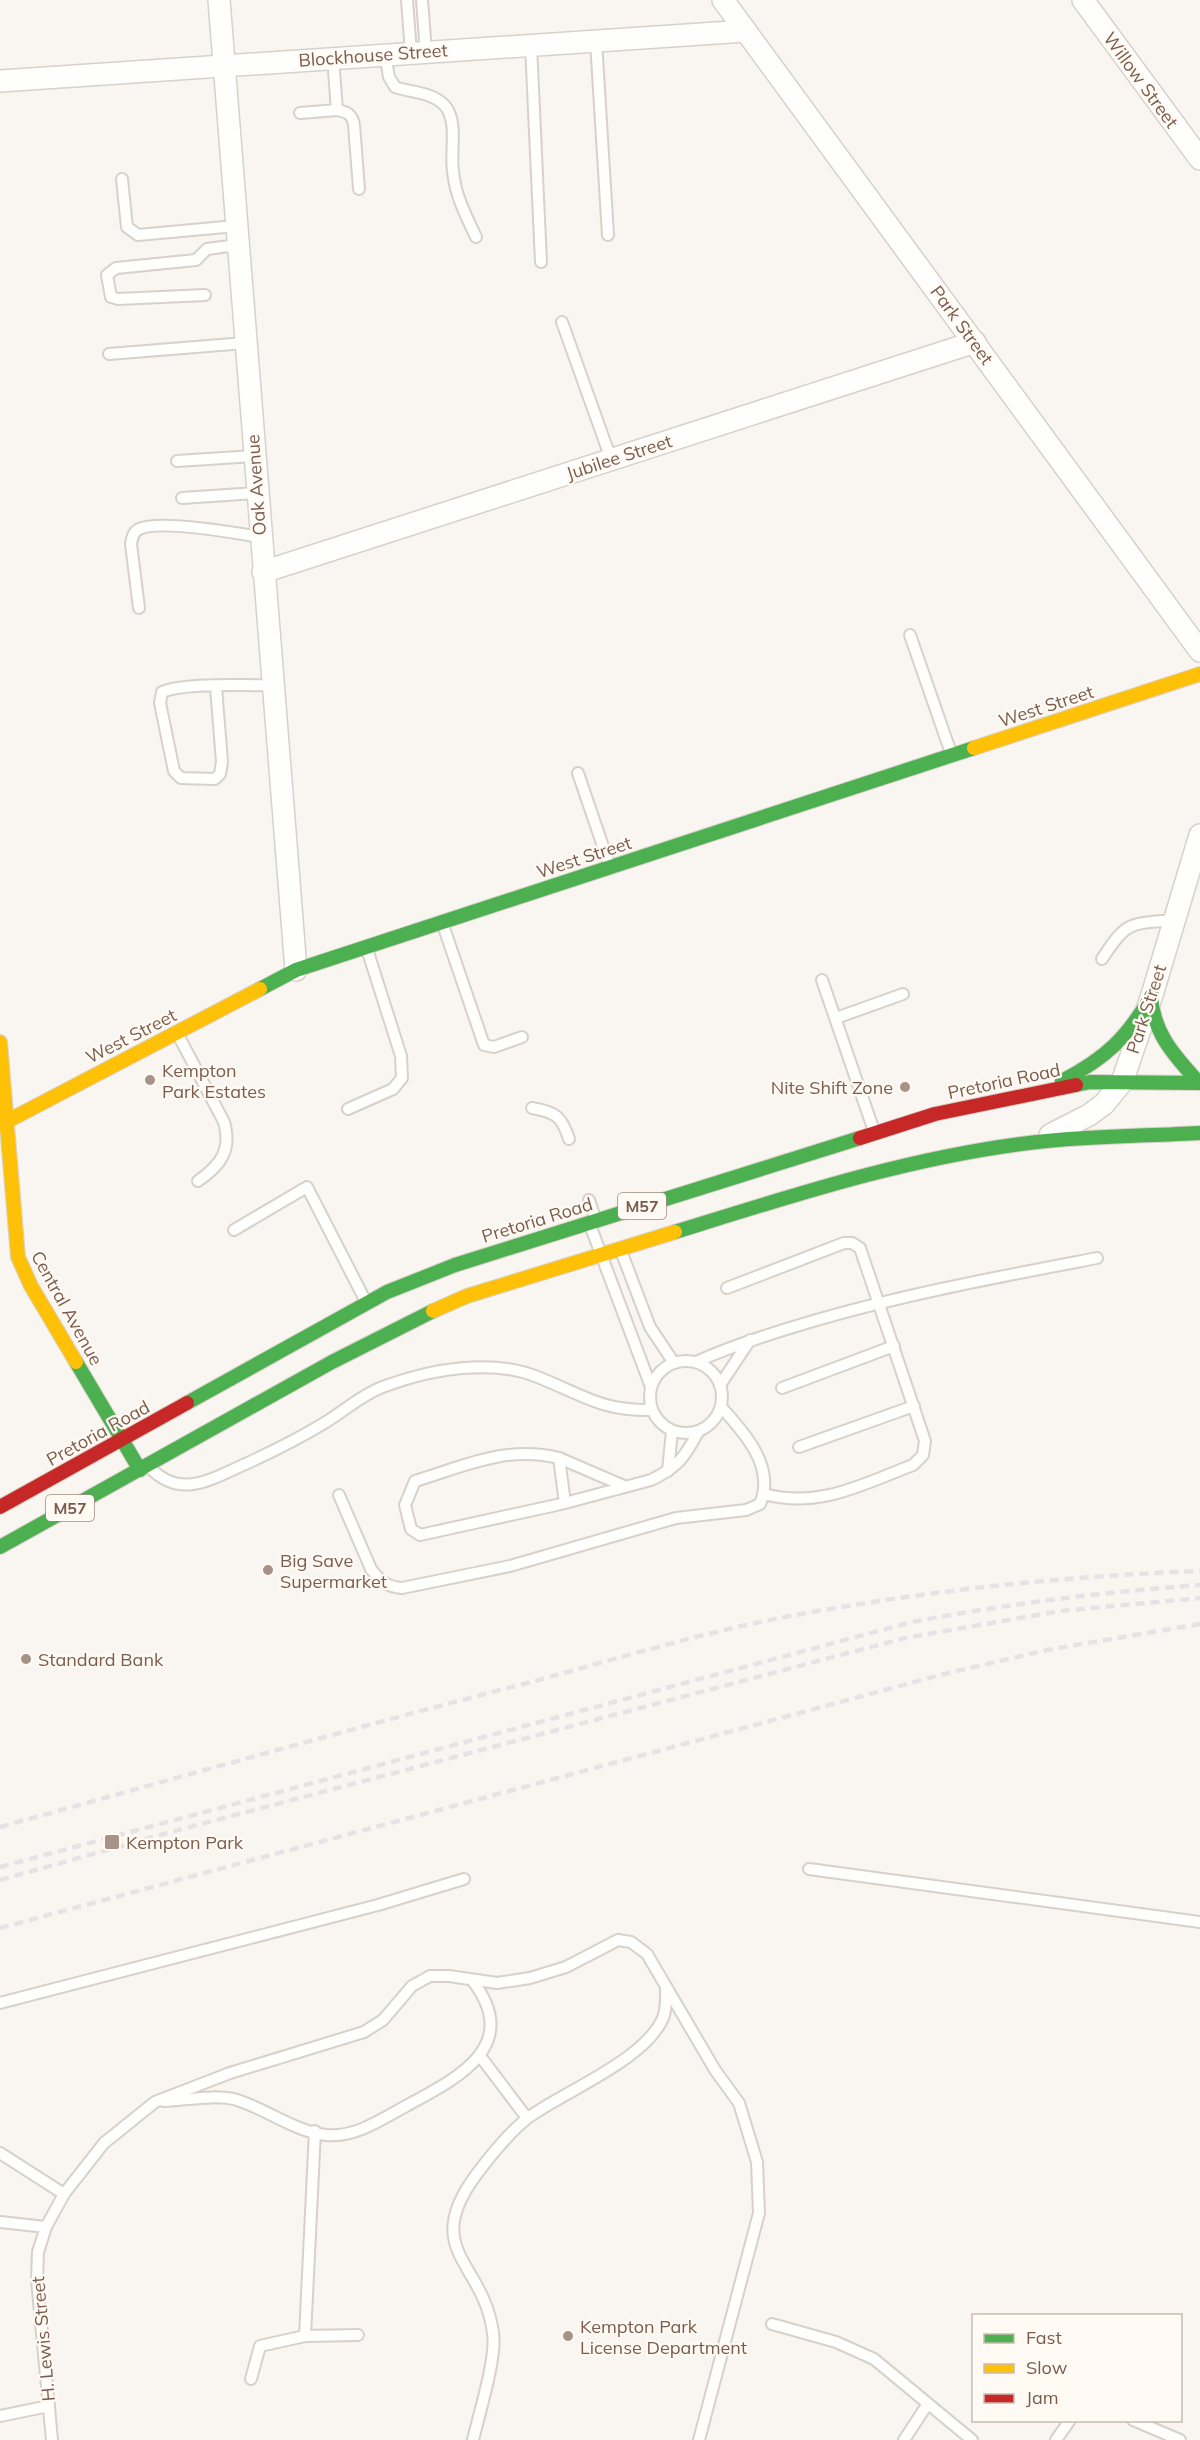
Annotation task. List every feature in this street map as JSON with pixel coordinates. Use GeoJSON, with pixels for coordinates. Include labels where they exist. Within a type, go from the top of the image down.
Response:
{"type":"FeatureCollection","features":[{"type":"Feature","properties":{"kind":"main road","name":"West Street"},"geometry":{"type":"LineString","coordinates":[[3,1123],[296,970],[1200,674]]}},
{"type":"Feature","properties":{"kind":"main road"},"geometry":{"type":"LineString","coordinates":[[1152,996],[1151,1014],[1160,1039],[1199,1083]]}},
{"type":"Feature","properties":{"kind":"main road"},"geometry":{"type":"LineString","coordinates":[[1044,1090],[1085,1070],[1114,1049],[1125,1039],[1152,996]]}},
{"type":"Feature","properties":{"kind":"main road","name":"Central Avenue"},"geometry":{"type":"LineString","coordinates":[[0,1042],[3,1123],[18,1257],[31,1286],[122,1442],[143,1468]]}},
{"type":"Feature","properties":{"kind":"main road","name":"Pretoria Road"},"geometry":{"type":"LineString","coordinates":[[0,1508],[122,1442],[387,1292],[455,1264],[603,1224],[874,1131],[934,1114],[1090,1082],[1199,1083]]}},
{"type":"Feature","properties":{"kind":"main road","name":"M57"},"geometry":{"type":"LineString","coordinates":[[0,1547],[399,1326],[467,1296],[602,1257],[827,1185],[946,1157],[1037,1142],[1200,1133]]}},
{"type":"Feature","properties":{"kind":"street","name":"Oak Avenue"},"geometry":{"type":"LineString","coordinates":[[219,0],[296,970]]}},
{"type":"Feature","properties":{"kind":"street","name":"Park Street"},"geometry":{"type":"LineString","coordinates":[[723,0],[1200,651]]}},
{"type":"Feature","properties":{"kind":"street","name":"Willow Street"},"geometry":{"type":"LineString","coordinates":[[1083,0],[1200,159]]}},
{"type":"Feature","properties":{"kind":"street","name":"Blockhouse Street"},"geometry":{"type":"LineString","coordinates":[[0,81],[746,31]]}},
{"type":"Feature","properties":{"kind":"street","name":"Jubilee Street"},"geometry":{"type":"LineString","coordinates":[[263,572],[975,342]]}},
{"type":"Feature","properties":{"kind":"street","name":"Park Street"},"geometry":{"type":"LineString","coordinates":[[1037,1142],[1089,1115],[1104,1104],[1122,1082],[1196,862],[1200,835]]}},
{"type":"Feature","properties":{"kind":"lane"},"geometry":{"type":"LineString","coordinates":[[407,0],[418,52]]}},
{"type":"Feature","properties":{"kind":"lane"},"geometry":{"type":"LineString","coordinates":[[418,52],[422,0]]}},
{"type":"Feature","properties":{"kind":"lane"},"geometry":{"type":"LineString","coordinates":[[596,41],[608,235]]}},
{"type":"Feature","properties":{"kind":"lane"},"geometry":{"type":"LineString","coordinates":[[531,45],[541,262]]}},
{"type":"Feature","properties":{"kind":"lane"},"geometry":{"type":"LineString","coordinates":[[385,54],[389,77],[395,87],[432,96],[446,108],[452,123],[453,172],[460,204],[476,237]]}},
{"type":"Feature","properties":{"kind":"lane"},"geometry":{"type":"LineString","coordinates":[[333,58],[337,110]]}},
{"type":"Feature","properties":{"kind":"lane"},"geometry":{"type":"LineString","coordinates":[[300,113],[337,110],[347,111],[352,117],[358,189]]}},
{"type":"Feature","properties":{"kind":"lane"},"geometry":{"type":"LineString","coordinates":[[122,179],[128,227],[138,235],[236,236]]}},
{"type":"Feature","properties":{"kind":"lane"},"geometry":{"type":"LineString","coordinates":[[205,295],[118,299],[111,297],[108,292],[107,275],[116,268],[195,260],[200,258],[207,249],[236,236]]}},
{"type":"Feature","properties":{"kind":"lane"},"geometry":{"type":"LineString","coordinates":[[562,322],[611,459]]}},
{"type":"Feature","properties":{"kind":"lane"},"geometry":{"type":"LineString","coordinates":[[109,354],[245,343]]}},
{"type":"Feature","properties":{"kind":"lane"},"geometry":{"type":"LineString","coordinates":[[177,461],[254,456]]}},
{"type":"Feature","properties":{"kind":"lane"},"geometry":{"type":"LineString","coordinates":[[182,498],[257,493]]}},
{"type":"Feature","properties":{"kind":"lane"},"geometry":{"type":"LineString","coordinates":[[139,608],[131,544],[133,535],[138,529],[149,526],[208,529],[260,537]]}},
{"type":"Feature","properties":{"kind":"lane"},"geometry":{"type":"LineString","coordinates":[[910,635],[952,757]]}},
{"type":"Feature","properties":{"kind":"lane"},"geometry":{"type":"LineString","coordinates":[[216,687],[222,762],[220,774],[215,779],[181,777],[174,771],[160,703],[162,692],[170,689],[216,687],[272,685]]}},
{"type":"Feature","properties":{"kind":"lane"},"geometry":{"type":"LineString","coordinates":[[578,773],[610,867]]}},
{"type":"Feature","properties":{"kind":"lane"},"geometry":{"type":"LineString","coordinates":[[1102,959],[1125,927],[1137,923],[1175,920]]}},
{"type":"Feature","properties":{"kind":"lane"},"geometry":{"type":"LineString","coordinates":[[442,922],[484,1045],[494,1047],[522,1037]]}},
{"type":"Feature","properties":{"kind":"lane"},"geometry":{"type":"LineString","coordinates":[[348,1109],[393,1089],[402,1078],[401,1056],[367,948]]}},
{"type":"Feature","properties":{"kind":"lane"},"geometry":{"type":"LineString","coordinates":[[822,980],[874,1131]]}},
{"type":"Feature","properties":{"kind":"lane"},"geometry":{"type":"LineString","coordinates":[[836,1018],[903,994]]}},
{"type":"Feature","properties":{"kind":"lane"},"geometry":{"type":"LineString","coordinates":[[177,1032],[224,1122],[228,1135],[226,1152],[216,1168],[198,1181]]}},
{"type":"Feature","properties":{"kind":"lane"},"geometry":{"type":"LineString","coordinates":[[532,1108],[549,1110],[560,1116],[569,1139]]}},
{"type":"Feature","properties":{"kind":"lane"},"geometry":{"type":"LineString","coordinates":[[234,1230],[307,1187],[367,1303]]}},
{"type":"Feature","properties":{"kind":"lane"},"geometry":{"type":"LineString","coordinates":[[589,1200],[621,1251],[650,1328],[674,1363]]}},
{"type":"Feature","properties":{"kind":"lane"},"geometry":{"type":"LineString","coordinates":[[603,1224],[602,1257],[651,1387],[652,1410],[657,1420],[672,1431],[687,1434],[698,1432]]}},
{"type":"Feature","properties":{"kind":"lane"},"geometry":{"type":"LineString","coordinates":[[727,1288],[844,1244],[852,1243],[860,1248],[915,1406],[924,1441],[923,1455],[914,1465],[839,1493],[809,1501],[785,1500],[764,1494]]}},
{"type":"Feature","properties":{"kind":"lane"},"geometry":{"type":"LineString","coordinates":[[651,1387],[663,1369],[674,1363],[696,1362],[750,1340],[953,1285],[1097,1258]]}},
{"type":"Feature","properties":{"kind":"lane"},"geometry":{"type":"LineString","coordinates":[[720,1385],[750,1340]]}},
{"type":"Feature","properties":{"kind":"lane"},"geometry":{"type":"LineString","coordinates":[[782,1388],[894,1346]]}},
{"type":"Feature","properties":{"kind":"lane"},"geometry":{"type":"LineString","coordinates":[[625,1486],[559,1458],[524,1452],[505,1454],[415,1481],[405,1504],[411,1529],[420,1535],[565,1503],[651,1480],[668,1471],[684,1457],[698,1432],[716,1418],[721,1407],[720,1385],[706,1367],[696,1362]]}},
{"type":"Feature","properties":{"kind":"lane"},"geometry":{"type":"LineString","coordinates":[[143,1468],[170,1483],[202,1484],[294,1442],[386,1385],[424,1375],[461,1370],[505,1368],[534,1376],[603,1406],[621,1410],[652,1410]]}},
{"type":"Feature","properties":{"kind":"lane"},"geometry":{"type":"LineString","coordinates":[[799,1446],[915,1406]]}},
{"type":"Feature","properties":{"kind":"lane"},"geometry":{"type":"LineString","coordinates":[[339,1495],[371,1569],[386,1584],[402,1588],[510,1566],[676,1518],[746,1510],[760,1504],[764,1494],[763,1472],[756,1451],[747,1436],[721,1407]]}},
{"type":"Feature","properties":{"kind":"lane"},"geometry":{"type":"LineString","coordinates":[[668,1471],[672,1431]]}},
{"type":"Feature","properties":{"kind":"lane"},"geometry":{"type":"LineString","coordinates":[[559,1458],[565,1503]]}},
{"type":"Feature","properties":{"kind":"lane"},"geometry":{"type":"LineString","coordinates":[[809,1869],[1200,1922]]}},
{"type":"Feature","properties":{"kind":"lane"},"geometry":{"type":"LineString","coordinates":[[0,2003],[378,1905],[464,1879]]}},
{"type":"Feature","properties":{"kind":"lane","name":"H. Lewis Street"},"geometry":{"type":"LineString","coordinates":[[52,2440],[37,2280],[38,2252],[46,2227],[64,2194],[104,2144],[155,2102],[230,2073],[364,2032],[383,2020],[412,1986],[430,1976],[449,1976],[497,1983],[530,1978],[566,1966],[618,1940],[631,1942],[647,1954],[666,1983],[715,2070],[739,2103],[757,2162],[759,2213],[699,2440]]}},
{"type":"Feature","properties":{"kind":"lane"},"geometry":{"type":"LineString","coordinates":[[155,2102],[212,2098],[235,2100],[326,2135],[359,2131],[450,2082],[480,2056],[490,2028],[491,2012],[472,1980]]}},
{"type":"Feature","properties":{"kind":"lane"},"geometry":{"type":"LineString","coordinates":[[473,2440],[488,2378],[494,2334],[486,2305],[454,2243],[452,2228],[455,2210],[475,2176],[527,2118],[629,2056],[645,2042],[663,2018],[666,2005],[666,1983]]}},
{"type":"Feature","properties":{"kind":"lane"},"geometry":{"type":"LineString","coordinates":[[480,2056],[527,2118]]}},
{"type":"Feature","properties":{"kind":"lane"},"geometry":{"type":"LineString","coordinates":[[305,2336],[315,2131]]}},
{"type":"Feature","properties":{"kind":"lane"},"geometry":{"type":"LineString","coordinates":[[0,2153],[64,2194]]}},
{"type":"Feature","properties":{"kind":"lane"},"geometry":{"type":"LineString","coordinates":[[0,2222],[46,2227]]}},
{"type":"Feature","properties":{"kind":"lane"},"geometry":{"type":"LineString","coordinates":[[772,2324],[836,2342],[874,2359],[972,2440]]}},
{"type":"Feature","properties":{"kind":"lane"},"geometry":{"type":"LineString","coordinates":[[251,2379],[260,2346],[305,2336],[358,2335]]}},
{"type":"Feature","properties":{"kind":"lane"},"geometry":{"type":"LineString","coordinates":[[904,2440],[927,2405]]}},
{"type":"Feature","properties":{"kind":"lane"},"geometry":{"type":"LineString","coordinates":[[0,2416],[49,2406]]}},
{"type":"Feature","properties":{"kind":"lane"},"geometry":{"type":"LineString","coordinates":[[1056,2440],[1069,2422]]}},
{"type":"Feature","properties":{"kind":"lane"},"geometry":{"type":"LineString","coordinates":[[1135,2422],[1180,2440]]}},
{"type":"Feature","properties":{"kind":"railway"},"geometry":{"type":"LineString","coordinates":[[0,1827],[331,1735],[733,1628],[851,1605],[950,1591],[1100,1576],[1200,1571]]}},
{"type":"Feature","properties":{"kind":"railway"},"geometry":{"type":"LineString","coordinates":[[0,1867],[912,1622],[1055,1599],[1200,1585]]}},
{"type":"Feature","properties":{"kind":"railway"},"geometry":{"type":"LineString","coordinates":[[0,1880],[171,1832],[905,1638],[1060,1611],[1200,1598]]}},
{"type":"Feature","properties":{"kind":"railway"},"geometry":{"type":"LineString","coordinates":[[0,1928],[948,1673],[1047,1650],[1200,1624]]}},
{"type":"Feature","properties":{"kind":"traffic: fast"},"geometry":{"type":"LineString","coordinates":[[260,989],[296,970],[974,748]]}},
{"type":"Feature","properties":{"kind":"traffic: fast"},"geometry":{"type":"LineString","coordinates":[[1062,1081],[1091,1064],[1114,1045],[1134,1023],[1152,995]]}},
{"type":"Feature","properties":{"kind":"traffic: fast"},"geometry":{"type":"LineString","coordinates":[[1151,997],[1156,1023],[1161,1034],[1174,1054],[1199,1083]]}},
{"type":"Feature","properties":{"kind":"traffic: fast"},"geometry":{"type":"LineString","coordinates":[[1076,1085],[1090,1082],[1200,1083]]}},
{"type":"Feature","properties":{"kind":"traffic: fast"},"geometry":{"type":"LineString","coordinates":[[675,1232],[854,1178],[991,1148],[1098,1137],[1200,1133]]}},
{"type":"Feature","properties":{"kind":"traffic: fast"},"geometry":{"type":"LineString","coordinates":[[187,1403],[387,1292],[455,1265],[860,1138]]}},
{"type":"Feature","properties":{"kind":"traffic: fast"},"geometry":{"type":"LineString","coordinates":[[0,1547],[332,1362],[433,1311]]}},
{"type":"Feature","properties":{"kind":"traffic: fast"},"geometry":{"type":"LineString","coordinates":[[76,1362],[140,1470]]}},
{"type":"Feature","properties":{"kind":"traffic: slow"},"geometry":{"type":"LineString","coordinates":[[974,748],[1200,674]]}},
{"type":"Feature","properties":{"kind":"traffic: slow"},"geometry":{"type":"LineString","coordinates":[[0,1125],[260,989]]}},
{"type":"Feature","properties":{"kind":"traffic: slow"},"geometry":{"type":"LineString","coordinates":[[0,1042],[18,1257],[31,1286],[76,1362]]}},
{"type":"Feature","properties":{"kind":"traffic: slow"},"geometry":{"type":"LineString","coordinates":[[433,1311],[467,1296],[675,1232]]}},
{"type":"Feature","properties":{"kind":"traffic: jam"},"geometry":{"type":"LineString","coordinates":[[860,1138],[935,1114],[1076,1085]]}},
{"type":"Feature","properties":{"kind":"traffic: jam"},"geometry":{"type":"LineString","coordinates":[[0,1507],[187,1403]]}},
{"type":"Feature","properties":{"kind":"place","name":"Kempton Park Estates"},"geometry":{"type":"Point","coordinates":[150,1080]}},
{"type":"Feature","properties":{"kind":"place","name":"Nite Shift Zone"},"geometry":{"type":"Point","coordinates":[905,1087]}},
{"type":"Feature","properties":{"kind":"place","name":"Big Save Supermarket"},"geometry":{"type":"Point","coordinates":[268,1570]}},
{"type":"Feature","properties":{"kind":"place","name":"Standard Bank"},"geometry":{"type":"Point","coordinates":[26,1659]}},
{"type":"Feature","properties":{"kind":"place","name":"Kempton Park"},"geometry":{"type":"Point","coordinates":[112,1842]}},
{"type":"Feature","properties":{"kind":"place","name":"Kempton Park License Department"},"geometry":{"type":"Point","coordinates":[568,2336]}}]}
